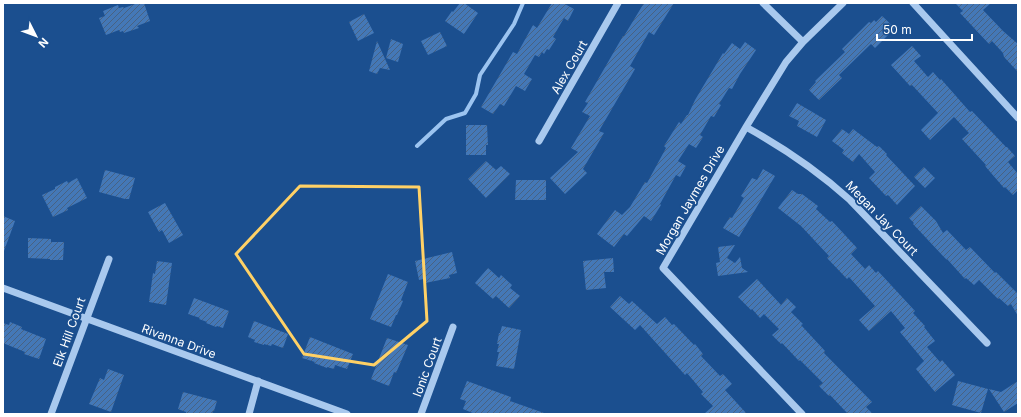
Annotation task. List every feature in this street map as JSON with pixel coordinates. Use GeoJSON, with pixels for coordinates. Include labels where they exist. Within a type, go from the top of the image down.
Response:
{"type":"FeatureCollection","features":[{"type":"Feature","properties":{"kind":"street","name":"Alex Court"},"geometry":{"type":"LineString","coordinates":[[539,141],[618,3]]}},
{"type":"Feature","properties":{"kind":"street"},"geometry":{"type":"LineString","coordinates":[[763,3],[803,42]]}},
{"type":"Feature","properties":{"kind":"street","name":"Morgan Jaymes Drive"},"geometry":{"type":"LineString","coordinates":[[802,414],[663,268],[786,62],[803,42],[843,3]]}},
{"type":"Feature","properties":{"kind":"street"},"geometry":{"type":"LineString","coordinates":[[913,3],[1018,118]]}},
{"type":"Feature","properties":{"kind":"street","name":"Megan Jay Court"},"geometry":{"type":"LineString","coordinates":[[746,127],[776,144],[831,182],[987,343]]}},
{"type":"Feature","properties":{"kind":"street","name":"Elk Hill Court"},"geometry":{"type":"LineString","coordinates":[[51,414],[109,259]]}},
{"type":"Feature","properties":{"kind":"street","name":"Rivanna Drive"},"geometry":{"type":"LineString","coordinates":[[3,288],[347,414]]}},
{"type":"Feature","properties":{"kind":"street","name":"Ionic Court"},"geometry":{"type":"LineString","coordinates":[[421,414],[453,327]]}},
{"type":"Feature","properties":{"kind":"street"},"geometry":{"type":"LineString","coordinates":[[249,414],[258,381]]}},
{"type":"Feature","properties":{"kind":"highlighted area"},"geometry":{"type":"Polygon","coordinates":[[[300,186],[419,187],[427,321],[374,365],[304,354],[236,254],[300,186]]]}},
{"type":"Feature","properties":{"kind":"building"},"geometry":{"type":"Polygon","coordinates":[[[138,3],[144,3],[150,21],[137,26],[139,28],[124,33],[123,31],[120,32],[119,30],[106,35],[99,18],[105,16],[103,11],[118,5],[119,8],[124,8],[138,3]]]}},
{"type":"Feature","properties":{"kind":"building"},"geometry":{"type":"Polygon","coordinates":[[[460,3],[464,3],[478,13],[464,34],[445,21],[460,3]]]}},
{"type":"Feature","properties":{"kind":"building"},"geometry":{"type":"Polygon","coordinates":[[[552,3],[563,3],[574,9],[568,21],[564,18],[553,37],[556,39],[549,50],[547,49],[544,54],[542,52],[539,57],[535,55],[524,74],[532,79],[525,91],[516,86],[504,106],[500,104],[493,114],[481,107],[513,52],[517,54],[533,25],[537,28],[552,3]]]}},
{"type":"Feature","properties":{"kind":"building"},"geometry":{"type":"Polygon","coordinates":[[[644,3],[674,3],[654,35],[649,32],[630,66],[635,69],[599,131],[604,133],[583,169],[587,173],[565,194],[550,178],[578,152],[571,148],[590,116],[582,112],[588,103],[585,102],[644,3]]]}},
{"type":"Feature","properties":{"kind":"building"},"geometry":{"type":"Polygon","coordinates":[[[955,3],[991,3],[983,10],[1018,44],[1018,72],[992,41],[989,44],[960,13],[963,11],[955,3]]]}},
{"type":"Feature","properties":{"kind":"building"},"geometry":{"type":"Polygon","coordinates":[[[364,14],[374,33],[358,41],[349,22],[364,14]]]}},
{"type":"Feature","properties":{"kind":"building"},"geometry":{"type":"Polygon","coordinates":[[[882,16],[895,28],[875,48],[871,44],[839,75],[842,78],[819,100],[809,90],[816,82],[815,81],[845,52],[842,49],[869,22],[871,23],[874,20],[876,22],[882,16]]]}},
{"type":"Feature","properties":{"kind":"building"},"geometry":{"type":"Polygon","coordinates":[[[440,32],[447,46],[428,55],[421,41],[440,32]]]}},
{"type":"Feature","properties":{"kind":"building"},"geometry":{"type":"Polygon","coordinates":[[[391,39],[403,44],[398,62],[386,58],[391,39]]]}},
{"type":"Feature","properties":{"kind":"building"},"geometry":{"type":"Polygon","coordinates":[[[377,41],[390,70],[380,68],[377,74],[369,71],[377,41]]]}},
{"type":"Feature","properties":{"kind":"building"},"geometry":{"type":"Polygon","coordinates":[[[745,42],[756,50],[732,89],[729,88],[719,104],[721,105],[714,117],[711,116],[700,135],[703,137],[696,148],[689,144],[678,161],[686,166],[680,177],[676,175],[651,221],[644,216],[627,236],[624,234],[614,247],[597,234],[615,210],[622,215],[630,207],[645,182],[647,183],[666,148],[664,146],[679,122],[681,124],[688,115],[695,100],[723,53],[724,54],[732,43],[740,49],[745,42]]]}},
{"type":"Feature","properties":{"kind":"building"},"geometry":{"type":"Polygon","coordinates":[[[912,46],[921,56],[914,61],[928,77],[933,72],[940,80],[941,79],[970,112],[972,111],[1015,156],[1008,162],[1018,174],[1018,190],[1013,195],[1005,187],[1004,188],[985,166],[986,165],[962,139],[969,133],[954,117],[930,140],[921,130],[938,113],[891,65],[912,46]]]}},
{"type":"Feature","properties":{"kind":"building"},"geometry":{"type":"Polygon","coordinates":[[[797,103],[826,120],[817,137],[797,126],[799,121],[789,116],[797,103]]]}},
{"type":"Feature","properties":{"kind":"building"},"geometry":{"type":"Polygon","coordinates":[[[466,125],[487,125],[488,145],[486,145],[486,155],[466,155],[466,125]]]}},
{"type":"Feature","properties":{"kind":"building"},"geometry":{"type":"Polygon","coordinates":[[[842,129],[849,134],[853,129],[877,147],[879,146],[915,186],[897,205],[869,178],[875,172],[859,154],[853,162],[842,153],[844,150],[832,141],[842,129]]]}},
{"type":"Feature","properties":{"kind":"building"},"geometry":{"type":"Polygon","coordinates":[[[486,161],[496,170],[501,166],[510,174],[486,198],[468,179],[486,161]]]}},
{"type":"Feature","properties":{"kind":"building"},"geometry":{"type":"Polygon","coordinates":[[[924,167],[935,178],[925,188],[914,177],[924,167]]]}},
{"type":"Feature","properties":{"kind":"building"},"geometry":{"type":"Polygon","coordinates":[[[763,169],[775,176],[739,237],[723,228],[730,217],[732,218],[744,198],[741,196],[752,178],[757,180],[763,169]]]}},
{"type":"Feature","properties":{"kind":"building"},"geometry":{"type":"Polygon","coordinates":[[[105,170],[135,178],[129,199],[99,192],[105,170]]]}},
{"type":"Feature","properties":{"kind":"building"},"geometry":{"type":"Polygon","coordinates":[[[77,178],[87,198],[67,208],[68,210],[53,217],[42,195],[67,181],[68,183],[77,178]]]}},
{"type":"Feature","properties":{"kind":"building"},"geometry":{"type":"Polygon","coordinates":[[[516,180],[546,180],[546,200],[515,200],[516,180]]]}},
{"type":"Feature","properties":{"kind":"building"},"geometry":{"type":"Polygon","coordinates":[[[792,190],[798,194],[802,194],[818,206],[816,209],[830,222],[832,221],[857,248],[851,254],[865,269],[869,265],[876,273],[878,271],[915,311],[913,313],[925,326],[924,327],[935,341],[927,347],[940,362],[942,360],[955,375],[935,392],[916,369],[924,361],[900,332],[905,328],[891,311],[869,331],[859,320],[875,306],[849,277],[847,279],[827,258],[829,256],[801,226],[778,208],[792,190]]]}},
{"type":"Feature","properties":{"kind":"building"},"geometry":{"type":"Polygon","coordinates":[[[165,203],[183,235],[169,243],[162,230],[159,232],[148,212],[165,203]]]}},
{"type":"Feature","properties":{"kind":"building"},"geometry":{"type":"Polygon","coordinates":[[[921,206],[936,221],[943,233],[947,230],[966,250],[970,247],[1018,294],[1018,316],[1011,304],[1008,306],[999,298],[998,299],[979,280],[974,285],[966,278],[965,279],[913,224],[914,223],[909,218],[921,206]]]}},
{"type":"Feature","properties":{"kind":"building"},"geometry":{"type":"Polygon","coordinates":[[[3,216],[15,221],[4,251],[3,251],[3,216]]]}},
{"type":"Feature","properties":{"kind":"building"},"geometry":{"type":"Polygon","coordinates":[[[28,238],[51,239],[51,242],[64,242],[63,260],[28,258],[28,238]]]}},
{"type":"Feature","properties":{"kind":"building"},"geometry":{"type":"Polygon","coordinates":[[[735,245],[727,258],[735,263],[740,257],[742,268],[748,272],[718,276],[716,263],[720,262],[718,247],[735,245]]]}},
{"type":"Feature","properties":{"kind":"building"},"geometry":{"type":"Polygon","coordinates":[[[452,252],[457,273],[449,275],[450,278],[425,283],[424,279],[419,280],[415,261],[452,252]]]}},
{"type":"Feature","properties":{"kind":"building"},"geometry":{"type":"Polygon","coordinates":[[[613,258],[614,272],[604,272],[606,288],[586,290],[583,261],[613,258]]]}},
{"type":"Feature","properties":{"kind":"building"},"geometry":{"type":"Polygon","coordinates":[[[157,261],[172,263],[166,305],[149,302],[153,273],[155,274],[157,261]]]}},
{"type":"Feature","properties":{"kind":"building"},"geometry":{"type":"Polygon","coordinates":[[[488,268],[499,278],[501,275],[512,285],[510,288],[520,296],[509,308],[496,296],[493,299],[475,283],[488,268]]]}},
{"type":"Feature","properties":{"kind":"building"},"geometry":{"type":"Polygon","coordinates":[[[388,274],[408,282],[401,300],[403,301],[391,327],[370,319],[388,274]]]}},
{"type":"Feature","properties":{"kind":"building"},"geometry":{"type":"Polygon","coordinates":[[[757,279],[781,305],[787,298],[796,307],[791,312],[825,351],[824,353],[872,402],[866,407],[873,414],[848,414],[819,386],[823,383],[772,335],[779,329],[764,314],[760,318],[738,297],[757,279]]]}},
{"type":"Feature","properties":{"kind":"building"},"geometry":{"type":"Polygon","coordinates":[[[620,296],[629,304],[632,301],[657,324],[665,317],[672,325],[674,324],[694,345],[695,344],[703,354],[701,356],[720,376],[723,374],[732,384],[725,390],[747,414],[704,414],[713,406],[701,394],[703,392],[687,373],[685,375],[640,325],[635,330],[610,307],[620,296]]]}},
{"type":"Feature","properties":{"kind":"building"},"geometry":{"type":"Polygon","coordinates":[[[194,298],[229,311],[223,328],[206,323],[207,322],[199,319],[200,318],[188,314],[194,298]]]}},
{"type":"Feature","properties":{"kind":"building"},"geometry":{"type":"Polygon","coordinates":[[[254,321],[288,334],[283,348],[272,344],[271,346],[254,342],[255,340],[248,337],[254,321]]]}},
{"type":"Feature","properties":{"kind":"building"},"geometry":{"type":"Polygon","coordinates":[[[10,322],[22,327],[21,329],[46,339],[39,359],[24,354],[25,352],[3,343],[3,323],[9,325],[10,322]]]}},
{"type":"Feature","properties":{"kind":"building"},"geometry":{"type":"Polygon","coordinates":[[[502,326],[521,330],[514,369],[496,366],[499,352],[497,352],[499,344],[497,344],[502,326]]]}},
{"type":"Feature","properties":{"kind":"building"},"geometry":{"type":"Polygon","coordinates":[[[310,337],[353,354],[347,369],[335,365],[334,369],[327,368],[302,358],[310,337]]]}},
{"type":"Feature","properties":{"kind":"building"},"geometry":{"type":"Polygon","coordinates":[[[387,338],[408,345],[396,373],[394,372],[389,386],[371,379],[387,338]]]}},
{"type":"Feature","properties":{"kind":"building"},"geometry":{"type":"Polygon","coordinates":[[[108,369],[124,375],[111,412],[89,404],[100,378],[104,380],[108,369]]]}},
{"type":"Feature","properties":{"kind":"building"},"geometry":{"type":"Polygon","coordinates":[[[467,381],[511,397],[510,401],[544,413],[475,414],[463,409],[466,401],[460,399],[467,381]]]}},
{"type":"Feature","properties":{"kind":"building"},"geometry":{"type":"Polygon","coordinates":[[[958,381],[988,389],[981,413],[952,405],[958,381]]]}},
{"type":"Feature","properties":{"kind":"building"},"geometry":{"type":"Polygon","coordinates":[[[1018,381],[1018,403],[1004,412],[989,389],[1001,392],[1018,381]]]}},
{"type":"Feature","properties":{"kind":"building"},"geometry":{"type":"Polygon","coordinates":[[[183,392],[217,401],[212,414],[186,414],[186,412],[178,409],[183,392]]]}},
{"type":"Feature","properties":{"kind":"waterway"},"geometry":{"type":"LineString","coordinates":[[417,146],[446,119],[465,113],[476,94],[480,75],[514,24],[523,3]]}}]}
